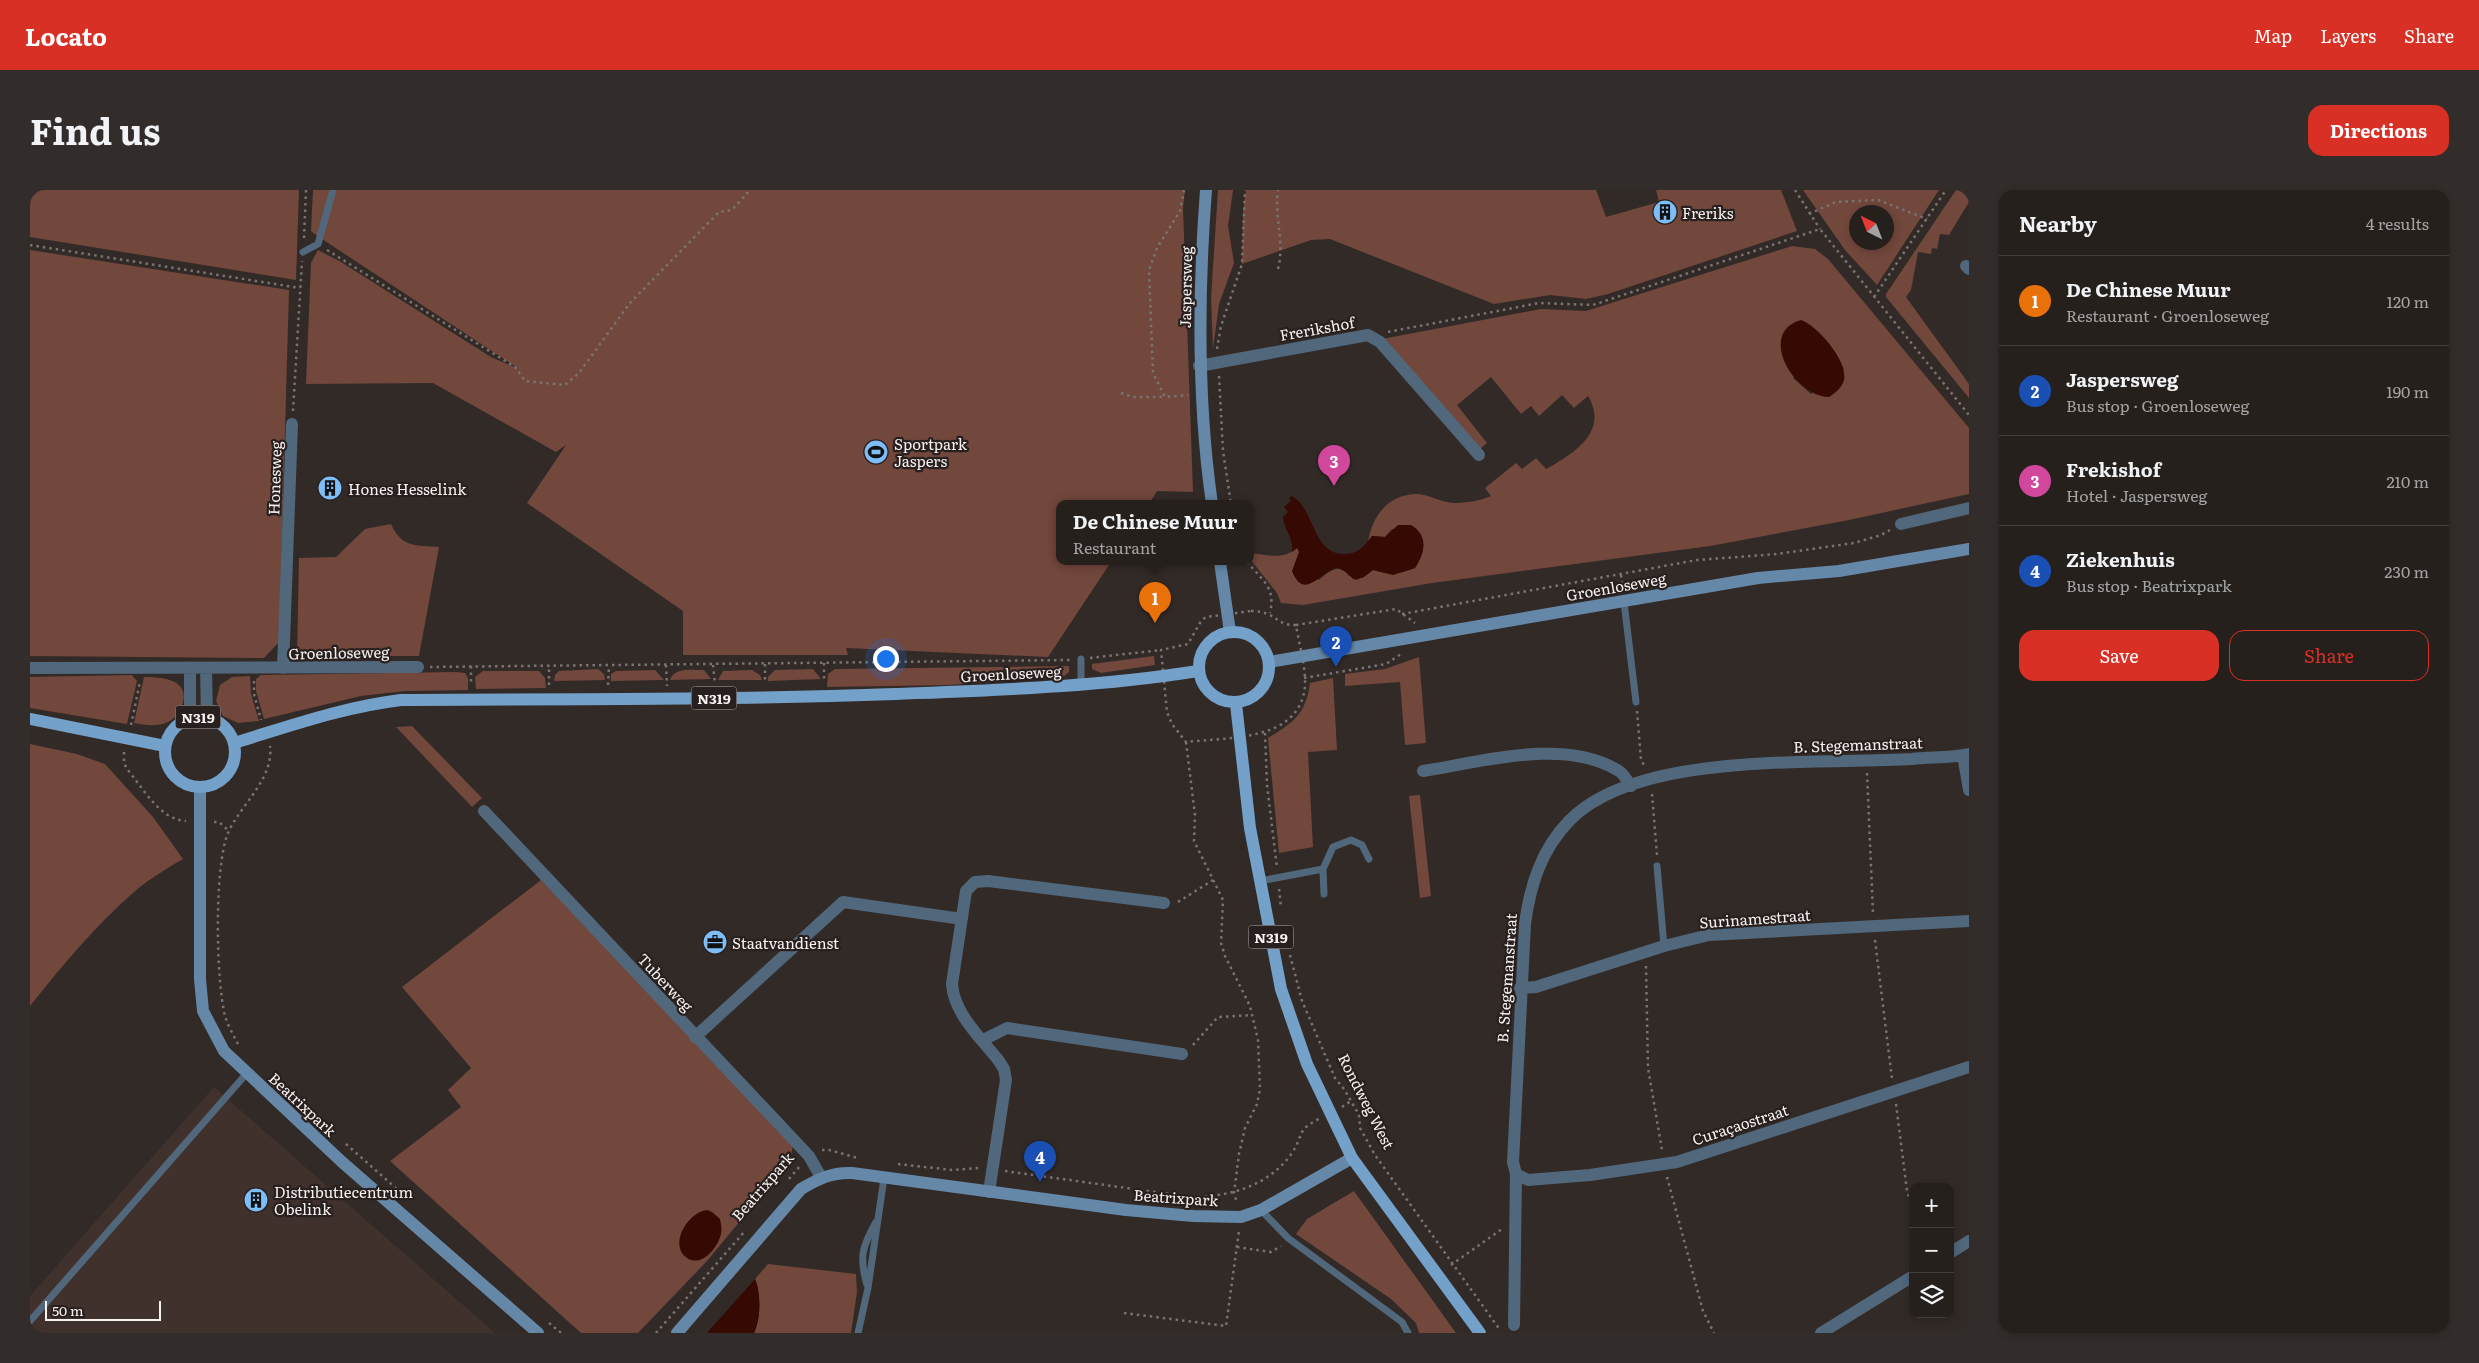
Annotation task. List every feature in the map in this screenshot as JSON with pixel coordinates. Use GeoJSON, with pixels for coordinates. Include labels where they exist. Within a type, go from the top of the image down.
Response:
{"type":"FeatureCollection","features":[{"type":"Feature","properties":{"kind":"main road"},"geometry":{"type":"LineString","coordinates":[[1230,632],[1243,633],[1256,639],[1265,649],[1269,662],[1268,677],[1261,690],[1249,700],[1236,704],[1221,701],[1210,694],[1202,684],[1198,671],[1200,657],[1206,645],[1217,636],[1230,632]]}},
{"type":"Feature","properties":{"kind":"main road","name":"Groenloseweg"},"geometry":{"type":"LineString","coordinates":[[234,743],[315,717],[364,705],[401,700],[825,696],[1082,685],[1163,677],[1198,671]]}},
{"type":"Feature","properties":{"kind":"main road","name":"N319"},"geometry":{"type":"LineString","coordinates":[[1236,704],[1250,828],[1281,989],[1306,1064],[1352,1158],[1480,1333]]}},
{"type":"Feature","properties":{"kind":"main road","name":"N319"},"geometry":{"type":"LineString","coordinates":[[190,718],[206,718],[221,724],[234,743],[234,761],[225,777],[209,787],[191,787],[175,779],[166,764],[165,746],[173,728],[190,718]]}},
{"type":"Feature","properties":{"kind":"main road","name":"N319"},"geometry":{"type":"LineString","coordinates":[[30,719],[165,746]]}},
{"type":"Feature","properties":{"kind":"street","name":"Jaspersweg"},"geometry":{"type":"LineString","coordinates":[[1206,190],[1202,238],[1199,366],[1200,394],[1212,500]]}},
{"type":"Feature","properties":{"kind":"street","name":"Frerikshof"},"geometry":{"type":"LineString","coordinates":[[1199,366],[1368,335],[1380,342],[1479,454]]}},
{"type":"Feature","properties":{"kind":"street","name":"Honesweg"},"geometry":{"type":"LineString","coordinates":[[283,668],[292,424]]}},
{"type":"Feature","properties":{"kind":"street"},"geometry":{"type":"LineString","coordinates":[[1901,524],[1969,508]]}},
{"type":"Feature","properties":{"kind":"street","name":"Groenloseweg"},"geometry":{"type":"LineString","coordinates":[[1269,662],[1758,578],[1839,572],[1969,549]]}},
{"type":"Feature","properties":{"kind":"street"},"geometry":{"type":"LineString","coordinates":[[1220,565],[1230,632]]}},
{"type":"Feature","properties":{"kind":"street","name":"Groenloseweg"},"geometry":{"type":"LineString","coordinates":[[30,668],[253,669],[418,667]]}},
{"type":"Feature","properties":{"kind":"street"},"geometry":{"type":"LineString","coordinates":[[190,668],[190,718]]}},
{"type":"Feature","properties":{"kind":"street"},"geometry":{"type":"LineString","coordinates":[[206,668],[206,718]]}},
{"type":"Feature","properties":{"kind":"street"},"geometry":{"type":"LineString","coordinates":[[1423,771],[1522,755],[1563,754],[1598,761],[1620,772],[1631,786]]}},
{"type":"Feature","properties":{"kind":"street"},"geometry":{"type":"LineString","coordinates":[[1966,755],[1969,790]]}},
{"type":"Feature","properties":{"kind":"street","name":"B. Stegemanstraat"},"geometry":{"type":"LineString","coordinates":[[1514,1325],[1516,1174],[1512,1162],[1520,988],[1529,896],[1543,857],[1569,820],[1600,799],[1631,786],[1681,772],[1736,764],[1867,762],[1966,755]]}},
{"type":"Feature","properties":{"kind":"street","name":"Beatrixpark"},"geometry":{"type":"LineString","coordinates":[[200,788],[200,979],[204,1011],[224,1051],[342,1162],[538,1333]]}},
{"type":"Feature","properties":{"kind":"street","name":"Tuberweg"},"geometry":{"type":"LineString","coordinates":[[484,811],[695,1038],[809,1156],[821,1177]]}},
{"type":"Feature","properties":{"kind":"street"},"geometry":{"type":"LineString","coordinates":[[989,1192],[1006,1080],[1004,1069],[957,1008],[953,997],[952,984],[966,891],[975,882],[988,881],[1164,903]]}},
{"type":"Feature","properties":{"kind":"street"},"geometry":{"type":"LineString","coordinates":[[695,1038],[843,902],[962,919]]}},
{"type":"Feature","properties":{"kind":"street","name":"Surinamestraat"},"geometry":{"type":"LineString","coordinates":[[1520,988],[1536,987],[1664,946],[1709,935],[1969,921]]}},
{"type":"Feature","properties":{"kind":"street"},"geometry":{"type":"LineString","coordinates":[[983,1040],[1007,1028],[1182,1054]]}},
{"type":"Feature","properties":{"kind":"street","name":"Curaçaostraat"},"geometry":{"type":"LineString","coordinates":[[1516,1174],[1528,1180],[1664,1165],[1969,1067]]}},
{"type":"Feature","properties":{"kind":"street","name":"Beatrixpark"},"geometry":{"type":"LineString","coordinates":[[677,1333],[801,1189],[821,1177],[840,1172],[1126,1210],[1193,1216],[1241,1217],[1261,1210],[1352,1158]]}},
{"type":"Feature","properties":{"kind":"street"},"geometry":{"type":"LineString","coordinates":[[1954,1250],[1969,1241]]}},
{"type":"Feature","properties":{"kind":"street"},"geometry":{"type":"LineString","coordinates":[[1821,1333],[1909,1278]]}},
{"type":"Feature","properties":{"kind":"lane"},"geometry":{"type":"LineString","coordinates":[[303,252],[318,244],[333,190]]}},
{"type":"Feature","properties":{"kind":"lane"},"geometry":{"type":"LineString","coordinates":[[1624,602],[1636,702]]}},
{"type":"Feature","properties":{"kind":"lane"},"geometry":{"type":"LineString","coordinates":[[1081,659],[1082,685]]}},
{"type":"Feature","properties":{"kind":"lane"},"geometry":{"type":"LineString","coordinates":[[1324,894],[1322,869],[1333,847],[1351,840],[1362,845],[1369,859]]}},
{"type":"Feature","properties":{"kind":"lane"},"geometry":{"type":"LineString","coordinates":[[1658,866],[1664,946]]}},
{"type":"Feature","properties":{"kind":"lane"},"geometry":{"type":"LineString","coordinates":[[1260,880],[1322,869]]}},
{"type":"Feature","properties":{"kind":"lane"},"geometry":{"type":"LineString","coordinates":[[30,1322],[246,1073]]}},
{"type":"Feature","properties":{"kind":"lane"},"geometry":{"type":"LineString","coordinates":[[858,1333],[868,1288],[861,1265],[865,1241],[878,1217],[884,1178]]}},
{"type":"Feature","properties":{"kind":"lane"},"geometry":{"type":"LineString","coordinates":[[1261,1210],[1291,1240],[1402,1322],[1408,1333]]}},
{"type":"Feature","properties":{"kind":"path"},"geometry":{"type":"LineString","coordinates":[[318,244],[515,368],[525,381],[565,385],[578,373],[630,302],[719,212],[732,210],[750,190]]}},
{"type":"Feature","properties":{"kind":"path"},"geometry":{"type":"LineString","coordinates":[[1165,397],[1153,373],[1149,270],[1157,248],[1180,211],[1184,190]]}},
{"type":"Feature","properties":{"kind":"path"},"geometry":{"type":"LineString","coordinates":[[1230,500],[1223,451],[1217,345],[1242,264],[1245,190]]}},
{"type":"Feature","properties":{"kind":"path"},"geometry":{"type":"LineString","coordinates":[[1278,190],[1277,216],[1282,254],[1278,269]]}},
{"type":"Feature","properties":{"kind":"path"},"geometry":{"type":"LineString","coordinates":[[1794,190],[1820,229],[1969,415]]}},
{"type":"Feature","properties":{"kind":"path"},"geometry":{"type":"LineString","coordinates":[[1874,296],[1946,190]]}},
{"type":"Feature","properties":{"kind":"path"},"geometry":{"type":"LineString","coordinates":[[1809,214],[1836,202],[1878,200],[1927,219]]}},
{"type":"Feature","properties":{"kind":"path"},"geometry":{"type":"LineString","coordinates":[[1368,335],[1539,303],[1593,306],[1820,229]]}},
{"type":"Feature","properties":{"kind":"path","name":"Honesweg"},"geometry":{"type":"LineString","coordinates":[[30,245],[300,288],[292,424]]}},
{"type":"Feature","properties":{"kind":"path"},"geometry":{"type":"LineString","coordinates":[[1121,393],[1132,397],[1200,394]]}},
{"type":"Feature","properties":{"kind":"path"},"geometry":{"type":"LineString","coordinates":[[1402,614],[1697,560],[1777,554],[1854,543],[1881,535],[1901,524]]}},
{"type":"Feature","properties":{"kind":"path"},"geometry":{"type":"LineString","coordinates":[[1250,565],[1268,585],[1272,602],[1270,613]]}},
{"type":"Feature","properties":{"kind":"path"},"geometry":{"type":"LineString","coordinates":[[1124,1313],[1226,1326],[1241,1217],[1234,1193],[1245,1128],[1257,1104],[1260,1089],[1258,1049],[1253,1014],[1225,956],[1222,943],[1223,900],[1194,841],[1195,815],[1186,742],[1172,724],[1167,712],[1161,650],[1184,647],[1190,641],[1203,619],[1251,611],[1270,613],[1283,624],[1296,625],[1396,609],[1429,634]]}},
{"type":"Feature","properties":{"kind":"path"},"geometry":{"type":"LineString","coordinates":[[1186,742],[1265,733],[1284,724],[1300,705],[1304,678],[1296,625]]}},
{"type":"Feature","properties":{"kind":"path"},"geometry":{"type":"LineString","coordinates":[[1304,678],[1386,664],[1408,649]]}},
{"type":"Feature","properties":{"kind":"path","name":"Groenloseweg"},"geometry":{"type":"LineString","coordinates":[[418,667],[1049,662],[1161,650]]}},
{"type":"Feature","properties":{"kind":"path"},"geometry":{"type":"LineString","coordinates":[[824,663],[825,696]]}},
{"type":"Feature","properties":{"kind":"path"},"geometry":{"type":"LineString","coordinates":[[765,664],[765,697]]}},
{"type":"Feature","properties":{"kind":"path"},"geometry":{"type":"LineString","coordinates":[[549,665],[549,699]]}},
{"type":"Feature","properties":{"kind":"path"},"geometry":{"type":"LineString","coordinates":[[472,666],[472,700]]}},
{"type":"Feature","properties":{"kind":"path"},"geometry":{"type":"LineString","coordinates":[[608,699],[610,666]]}},
{"type":"Feature","properties":{"kind":"path"},"geometry":{"type":"LineString","coordinates":[[666,666],[667,698]]}},
{"type":"Feature","properties":{"kind":"path"},"geometry":{"type":"LineString","coordinates":[[713,666],[716,698]]}},
{"type":"Feature","properties":{"kind":"path"},"geometry":{"type":"LineString","coordinates":[[143,668],[123,756],[124,763],[168,816],[176,820],[219,822],[229,831]]}},
{"type":"Feature","properties":{"kind":"path"},"geometry":{"type":"LineString","coordinates":[[239,1046],[226,1018],[221,995],[219,960],[220,865],[223,846],[229,831],[270,767],[270,745],[254,694],[253,669]]}},
{"type":"Feature","properties":{"kind":"path"},"geometry":{"type":"LineString","coordinates":[[1265,733],[1267,784],[1282,912]]}},
{"type":"Feature","properties":{"kind":"path"},"geometry":{"type":"LineString","coordinates":[[1867,762],[1874,927],[1909,1196]]}},
{"type":"Feature","properties":{"kind":"path"},"geometry":{"type":"LineString","coordinates":[[1164,903],[1176,904],[1213,880]]}},
{"type":"Feature","properties":{"kind":"path","name":"Rondweg West"},"geometry":{"type":"LineString","coordinates":[[1288,947],[1302,1001],[1334,1078],[1359,1115],[1360,1128],[1375,1155],[1502,1333]]}},
{"type":"Feature","properties":{"kind":"path"},"geometry":{"type":"LineString","coordinates":[[1645,952],[1648,1068],[1664,1165],[1703,1311],[1714,1333]]}},
{"type":"Feature","properties":{"kind":"path"},"geometry":{"type":"LineString","coordinates":[[1182,1054],[1196,1043],[1218,1017],[1253,1014]]}},
{"type":"Feature","properties":{"kind":"path","name":"Beatrixpark"},"geometry":{"type":"LineString","coordinates":[[896,1163],[952,1170],[972,1167],[993,1169],[1191,1197],[1212,1197],[1234,1193],[1250,1187],[1282,1164],[1296,1147],[1302,1129],[1351,1101]]}},
{"type":"Feature","properties":{"kind":"path","name":"Beatrixpark"},"geometry":{"type":"LineString","coordinates":[[345,1143],[404,1195]]}},
{"type":"Feature","properties":{"kind":"path","name":"Beatrixpark"},"geometry":{"type":"LineString","coordinates":[[784,1186],[809,1156],[819,1151],[830,1150],[863,1159]]}},
{"type":"Feature","properties":{"kind":"path"},"geometry":{"type":"LineString","coordinates":[[1452,1264],[1515,1219]]}},
{"type":"Feature","properties":{"kind":"path","name":"Beatrixpark"},"geometry":{"type":"LineString","coordinates":[[656,1333],[745,1230]]}},
{"type":"Feature","properties":{"kind":"path"},"geometry":{"type":"LineString","coordinates":[[1237,1247],[1271,1252],[1291,1240]]}},
{"type":"Feature","properties":{"kind":"path"},"geometry":{"type":"LineString","coordinates":[[546,1320],[561,1333]]}},
{"type":"Feature","properties":{"kind":"shaded area"},"geometry":{"type":"Polygon","coordinates":[[[30,190],[299,190],[296,280],[30,237],[30,190]]]}},
{"type":"Feature","properties":{"kind":"shaded area","name":"Sportpark Jaspers"},"geometry":{"type":"Polygon","coordinates":[[[313,190],[1185,190],[1183,208],[1193,492],[1157,491],[1151,500],[1056,500],[1056,565],[1109,565],[1048,657],[846,648],[848,655],[683,655],[683,611],[527,503],[566,445],[556,452],[433,383],[306,384],[311,263],[318,250],[341,262],[491,357],[519,369],[311,231],[313,190]]]}},
{"type":"Feature","properties":{"kind":"shaded area"},"geometry":{"type":"Polygon","coordinates":[[[1218,190],[1233,190],[1228,226],[1234,263],[1219,304],[1213,349],[1211,298],[1218,190]]]}},
{"type":"Feature","properties":{"kind":"shaded area"},"geometry":{"type":"Polygon","coordinates":[[[1246,190],[1596,190],[1606,217],[1659,202],[1656,190],[1781,190],[1797,231],[1608,294],[1586,299],[1550,295],[1494,304],[1330,239],[1311,240],[1242,264],[1243,213],[1246,190]]]}},
{"type":"Feature","properties":{"kind":"shaded area"},"geometry":{"type":"Polygon","coordinates":[[[1803,190],[1939,190],[1877,285],[1845,250],[1803,190]]]}},
{"type":"Feature","properties":{"kind":"shaded area"},"geometry":{"type":"Polygon","coordinates":[[[1956,190],[1969,190],[1969,202],[1949,235],[1940,234],[1937,249],[1932,248],[1931,254],[1918,252],[1911,290],[1906,297],[1969,384],[1969,398],[1886,297],[1886,294],[1956,190]]]}},
{"type":"Feature","properties":{"kind":"shaded area"},"geometry":{"type":"Polygon","coordinates":[[[1792,246],[1815,249],[1828,259],[1969,428],[1969,494],[1849,520],[1710,546],[1432,583],[1303,605],[1281,603],[1277,593],[1254,564],[1254,553],[1281,555],[1292,552],[1297,548],[1300,552],[1298,558],[1319,580],[1337,569],[1349,576],[1363,578],[1373,570],[1385,573],[1400,573],[1410,570],[1415,568],[1423,548],[1422,539],[1416,529],[1392,529],[1385,537],[1372,536],[1368,542],[1373,524],[1389,503],[1405,495],[1415,494],[1453,503],[1486,498],[1491,496],[1485,488],[1516,463],[1522,469],[1536,458],[1546,469],[1568,456],[1586,440],[1592,430],[1594,420],[1593,409],[1588,396],[1574,408],[1562,395],[1539,416],[1531,406],[1521,414],[1491,377],[1457,405],[1487,443],[1480,449],[1382,339],[1541,309],[1586,311],[1792,246]],[[1827,342],[1793,378],[1811,394],[1844,369],[1827,342]]]}},
{"type":"Feature","properties":{"kind":"shaded area"},"geometry":{"type":"Polygon","coordinates":[[[30,250],[289,290],[279,642],[264,658],[30,656],[30,250]]]}},
{"type":"Feature","properties":{"kind":"shaded area"},"geometry":{"type":"Polygon","coordinates":[[[1801,320],[1823,337],[1837,354],[1841,363],[1844,372],[1843,383],[1829,397],[1816,394],[1803,386],[1785,363],[1781,349],[1782,337],[1788,327],[1801,320]]]}},
{"type":"Feature","properties":{"kind":"shaded area"},"geometry":{"type":"Polygon","coordinates":[[[1292,496],[1300,502],[1326,547],[1334,552],[1354,553],[1364,546],[1372,536],[1385,537],[1398,525],[1411,525],[1421,534],[1424,545],[1415,568],[1393,575],[1373,570],[1359,579],[1355,579],[1337,568],[1313,582],[1302,584],[1297,580],[1292,571],[1299,552],[1297,548],[1292,552],[1292,542],[1283,517],[1288,512],[1284,507],[1291,501],[1289,498],[1292,496]]]}},
{"type":"Feature","properties":{"kind":"shaded area"},"geometry":{"type":"Polygon","coordinates":[[[391,524],[395,532],[410,544],[439,547],[419,656],[297,656],[299,558],[336,557],[365,529],[391,524]]]}},
{"type":"Feature","properties":{"kind":"shaded area"},"geometry":{"type":"Polygon","coordinates":[[[1154,656],[1155,665],[1101,673],[1092,669],[1092,664],[1154,656]]]}},
{"type":"Feature","properties":{"kind":"shaded area"},"geometry":{"type":"Polygon","coordinates":[[[1419,657],[1426,743],[1405,745],[1400,682],[1345,686],[1345,674],[1385,669],[1419,657]]]}},
{"type":"Feature","properties":{"kind":"shaded area"},"geometry":{"type":"Polygon","coordinates":[[[1069,666],[1069,672],[1063,677],[948,685],[827,687],[828,674],[835,669],[1069,666]]]}},
{"type":"Feature","properties":{"kind":"shaded area"},"geometry":{"type":"Polygon","coordinates":[[[598,669],[604,674],[605,680],[554,681],[555,675],[559,671],[598,669]]]}},
{"type":"Feature","properties":{"kind":"shaded area"},"geometry":{"type":"Polygon","coordinates":[[[813,669],[821,679],[768,681],[768,677],[775,670],[813,669]]]}},
{"type":"Feature","properties":{"kind":"shaded area"},"geometry":{"type":"Polygon","coordinates":[[[655,670],[664,680],[611,681],[611,674],[616,671],[655,670]]]}},
{"type":"Feature","properties":{"kind":"shaded area"},"geometry":{"type":"Polygon","coordinates":[[[704,670],[711,679],[670,680],[679,671],[704,670]]]}},
{"type":"Feature","properties":{"kind":"shaded area"},"geometry":{"type":"Polygon","coordinates":[[[752,670],[760,675],[762,680],[718,680],[723,671],[752,670]]]}},
{"type":"Feature","properties":{"kind":"shaded area"},"geometry":{"type":"Polygon","coordinates":[[[483,671],[539,671],[545,678],[546,688],[476,689],[475,677],[483,671]]]}},
{"type":"Feature","properties":{"kind":"shaded area"},"geometry":{"type":"Polygon","coordinates":[[[465,673],[468,678],[468,690],[405,691],[361,696],[264,719],[256,691],[256,679],[261,675],[465,673]]]}},
{"type":"Feature","properties":{"kind":"shaded area"},"geometry":{"type":"Polygon","coordinates":[[[132,675],[137,681],[127,724],[30,708],[30,677],[132,675]]]}},
{"type":"Feature","properties":{"kind":"shaded area"},"geometry":{"type":"Polygon","coordinates":[[[250,676],[251,694],[259,721],[238,723],[223,716],[216,701],[220,685],[232,677],[250,676]]]}},
{"type":"Feature","properties":{"kind":"shaded area"},"geometry":{"type":"Polygon","coordinates":[[[144,677],[168,679],[180,686],[183,691],[184,699],[181,708],[170,721],[155,725],[134,723],[144,677]]]}},
{"type":"Feature","properties":{"kind":"shaded area"},"geometry":{"type":"Polygon","coordinates":[[[1333,678],[1337,750],[1308,752],[1313,847],[1279,853],[1268,738],[1285,727],[1302,710],[1310,683],[1333,678]]]}},
{"type":"Feature","properties":{"kind":"shaded area"},"geometry":{"type":"Polygon","coordinates":[[[412,726],[482,798],[472,807],[396,727],[412,726]]]}},
{"type":"Feature","properties":{"kind":"shaded area"},"geometry":{"type":"Polygon","coordinates":[[[30,744],[77,754],[105,764],[153,817],[183,859],[146,883],[120,905],[79,947],[30,1006],[30,744]]]}},
{"type":"Feature","properties":{"kind":"shaded area"},"geometry":{"type":"Polygon","coordinates":[[[1420,795],[1431,896],[1420,898],[1409,796],[1420,795]]]}},
{"type":"Feature","properties":{"kind":"shaded area"},"geometry":{"type":"Polygon","coordinates":[[[541,880],[793,1145],[790,1161],[707,1261],[638,1333],[581,1333],[390,1161],[461,1107],[448,1090],[471,1068],[402,987],[541,880]]]}},
{"type":"Feature","properties":{"kind":"shaded area","name":"Distributiecentrum Obelink"},"geometry":{"type":"Polygon","coordinates":[[[214,1087],[495,1333],[30,1333],[30,1296],[214,1087]]]}},
{"type":"Feature","properties":{"kind":"shaded area"},"geometry":{"type":"Polygon","coordinates":[[[1354,1191],[1456,1333],[1419,1333],[1416,1323],[1391,1299],[1296,1234],[1307,1219],[1354,1191]]]}},
{"type":"Feature","properties":{"kind":"shaded area"},"geometry":{"type":"Polygon","coordinates":[[[707,1210],[720,1219],[721,1234],[717,1245],[704,1258],[693,1260],[687,1258],[679,1245],[683,1230],[693,1217],[707,1210]]]}},
{"type":"Feature","properties":{"kind":"shaded area"},"geometry":{"type":"Polygon","coordinates":[[[768,1264],[856,1274],[857,1292],[851,1333],[754,1333],[758,1320],[759,1306],[755,1279],[768,1264]]]}},
{"type":"Feature","properties":{"kind":"shaded area"},"geometry":{"type":"Polygon","coordinates":[[[755,1279],[759,1306],[758,1321],[754,1333],[707,1333],[755,1279]]]}},
{"type":"Feature","properties":{"kind":"place","name":"Freriks"},"geometry":{"type":"Point","coordinates":[1665,212]}},
{"type":"Feature","properties":{"kind":"place","name":"Sportpark Jaspers"},"geometry":{"type":"Point","coordinates":[876,452]}},
{"type":"Feature","properties":{"kind":"place","name":"Frekishof"},"geometry":{"type":"Point","coordinates":[1334,486]}},
{"type":"Feature","properties":{"kind":"place","name":"Hones Hesselink"},"geometry":{"type":"Point","coordinates":[330,488]}},
{"type":"Feature","properties":{"kind":"place","name":"De Chinese Muur"},"geometry":{"type":"Point","coordinates":[1155,623]}},
{"type":"Feature","properties":{"kind":"place","name":"Jaspersweg"},"geometry":{"type":"Point","coordinates":[1336,667]}},
{"type":"Feature","properties":{"kind":"place","name":"Staatvandienst"},"geometry":{"type":"Point","coordinates":[715,942]}},
{"type":"Feature","properties":{"kind":"place","name":"Ziekenhuis"},"geometry":{"type":"Point","coordinates":[1040,1182]}},
{"type":"Feature","properties":{"kind":"place","name":"Distributiecentrum Obelink"},"geometry":{"type":"Point","coordinates":[256,1200]}}]}
